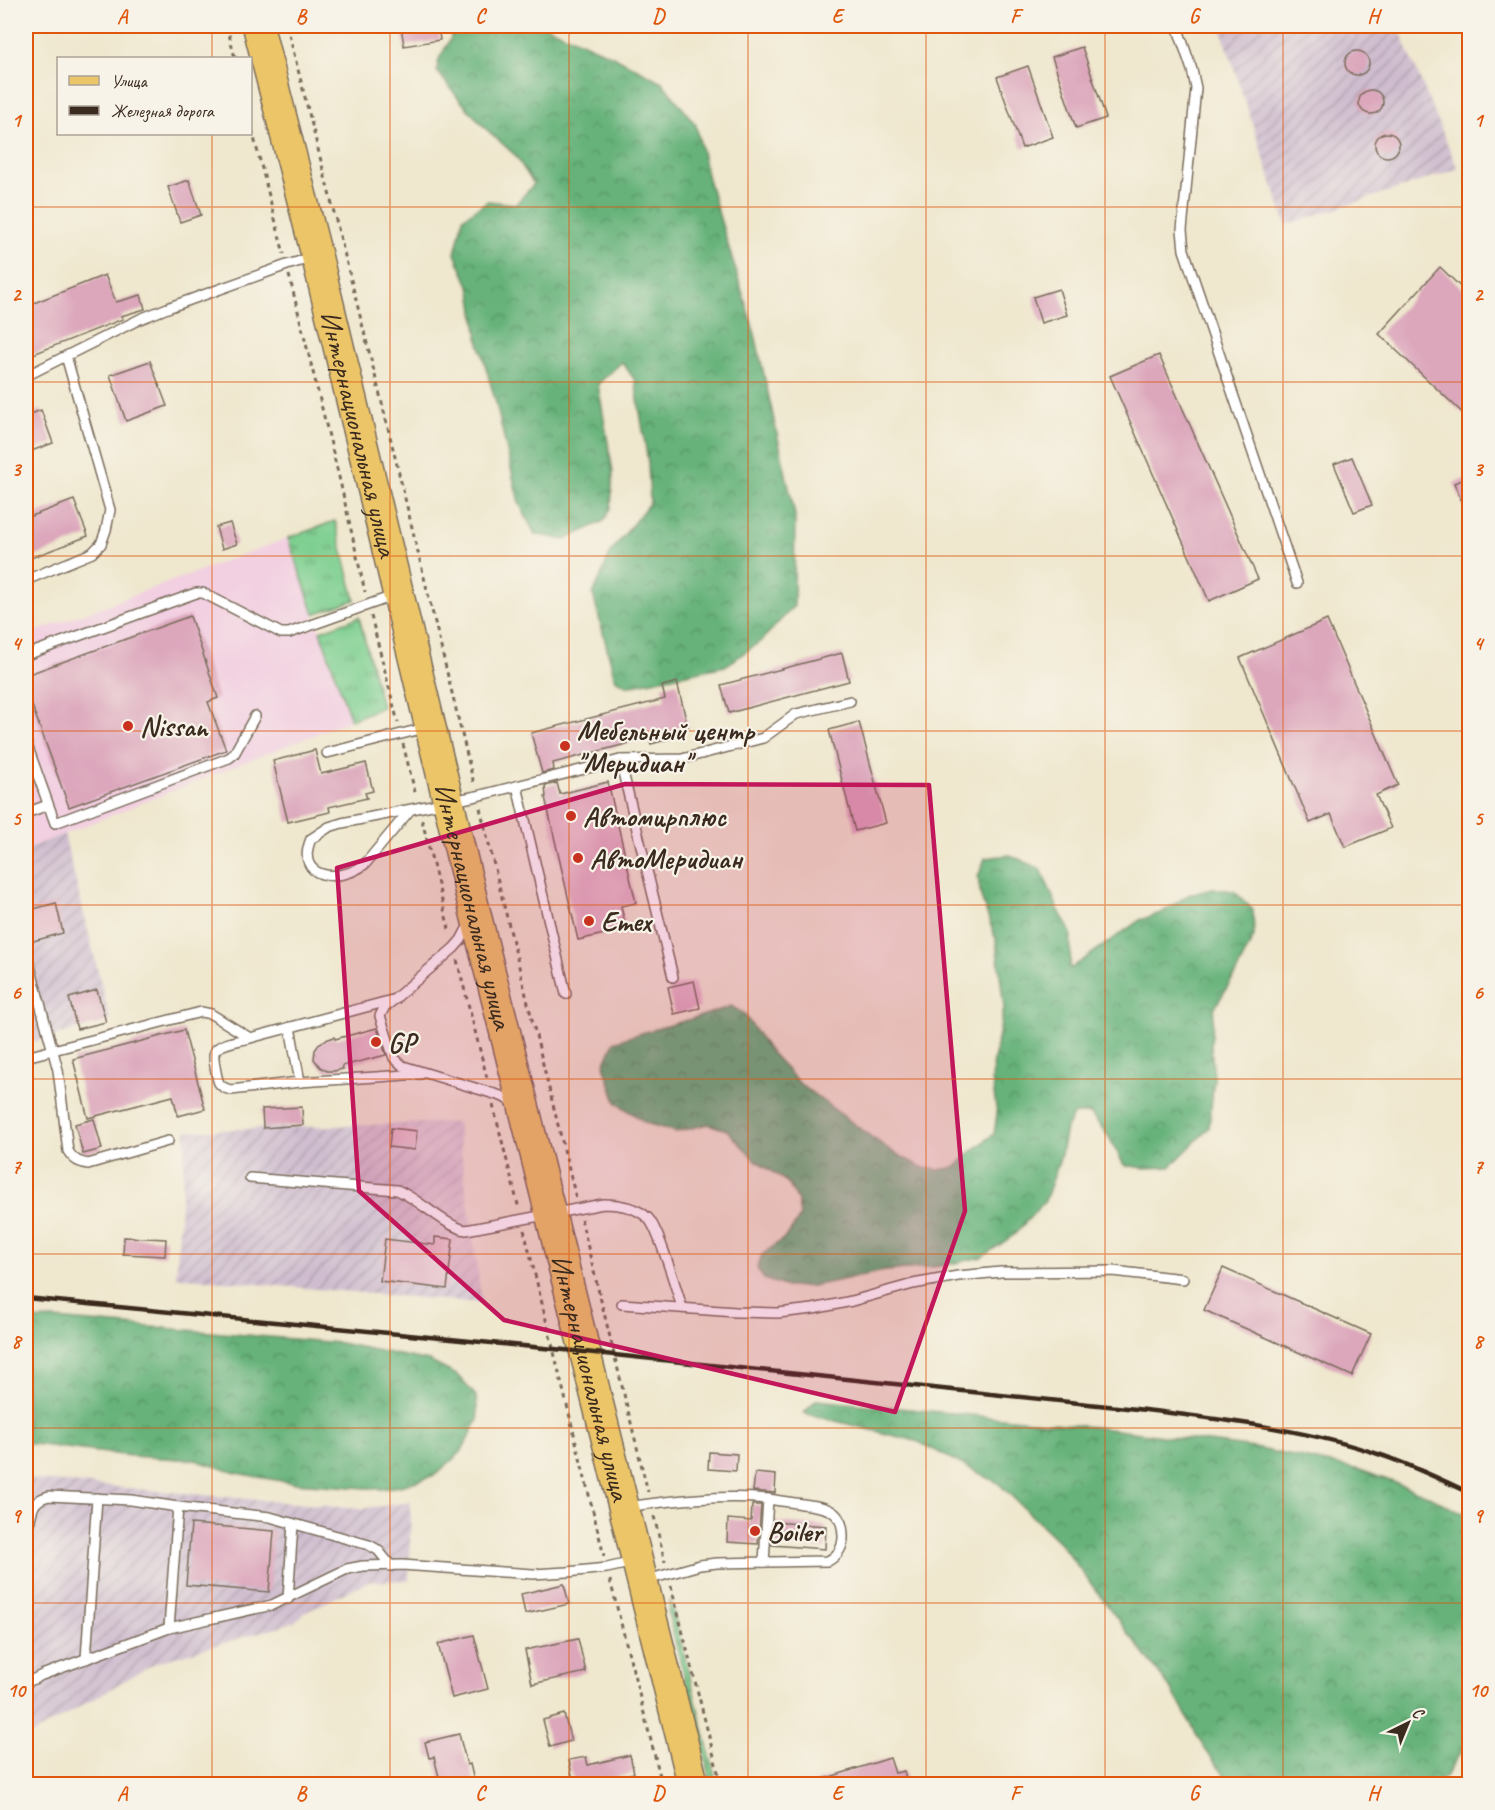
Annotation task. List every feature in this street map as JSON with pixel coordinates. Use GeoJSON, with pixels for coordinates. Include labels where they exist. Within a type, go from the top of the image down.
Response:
{"type":"FeatureCollection","features":[{"type":"Feature","properties":{"kind":"main road","name":"Интернациональная улица"},"geometry":{"type":"LineString","coordinates":[[258,26],[317,257],[430,727],[463,799],[475,912],[525,1108],[565,1212],[637,1505],[693,1785]]}},
{"type":"Feature","properties":{"kind":"lane"},"geometry":{"type":"LineString","coordinates":[[1177,26],[1196,88],[1182,230],[1184,250],[1297,583]]}},
{"type":"Feature","properties":{"kind":"lane"},"geometry":{"type":"LineString","coordinates":[[26,376],[140,319],[287,265],[317,257]]}},
{"type":"Feature","properties":{"kind":"lane"},"geometry":{"type":"LineString","coordinates":[[26,580],[92,553],[101,544],[110,510],[66,356]]}},
{"type":"Feature","properties":{"kind":"lane"},"geometry":{"type":"LineString","coordinates":[[26,655],[196,592],[203,593],[281,633],[289,633],[398,594]]}},
{"type":"Feature","properties":{"kind":"lane"},"geometry":{"type":"LineString","coordinates":[[410,810],[357,870],[347,874],[324,875],[310,864],[306,854],[311,839],[329,827],[410,810],[463,799],[620,760],[682,759],[763,738],[796,714],[850,701]]}},
{"type":"Feature","properties":{"kind":"lane"},"geometry":{"type":"LineString","coordinates":[[26,742],[55,823],[229,758],[234,754],[255,716]]}},
{"type":"Feature","properties":{"kind":"lane"},"geometry":{"type":"LineString","coordinates":[[327,753],[430,727]]}},
{"type":"Feature","properties":{"kind":"lane"},"geometry":{"type":"LineString","coordinates":[[620,760],[673,978]]}},
{"type":"Feature","properties":{"kind":"lane"},"geometry":{"type":"LineString","coordinates":[[517,786],[566,994]]}},
{"type":"Feature","properties":{"kind":"lane"},"geometry":{"type":"LineString","coordinates":[[26,813],[48,805]]}},
{"type":"Feature","properties":{"kind":"lane"},"geometry":{"type":"LineString","coordinates":[[475,912],[454,948],[384,1008],[380,1016],[394,1058],[403,1066],[501,1095],[525,1108]]}},
{"type":"Feature","properties":{"kind":"lane"},"geometry":{"type":"LineString","coordinates":[[28,959],[53,1050],[62,1098],[68,1151],[78,1162],[88,1164],[168,1141]]}},
{"type":"Feature","properties":{"kind":"lane"},"geometry":{"type":"LineString","coordinates":[[396,999],[222,1045],[215,1050],[213,1055],[219,1084],[231,1090],[300,1082],[429,1074]]}},
{"type":"Feature","properties":{"kind":"lane"},"geometry":{"type":"LineString","coordinates":[[26,1057],[201,1012],[211,1014],[250,1038]]}},
{"type":"Feature","properties":{"kind":"lane"},"geometry":{"type":"LineString","coordinates":[[290,1027],[300,1082]]}},
{"type":"Feature","properties":{"kind":"lane"},"geometry":{"type":"LineString","coordinates":[[250,1178],[397,1190],[407,1194],[456,1227],[466,1230],[603,1204],[626,1206],[648,1218],[656,1230],[682,1307]]}},
{"type":"Feature","properties":{"kind":"lane"},"geometry":{"type":"LineString","coordinates":[[622,1304],[736,1312],[778,1312],[813,1309],[852,1301],[913,1284],[958,1276],[1001,1272],[1113,1271],[1184,1279]]}},
{"type":"Feature","properties":{"kind":"lane"},"geometry":{"type":"LineString","coordinates":[[26,1576],[30,1517],[34,1506],[40,1499],[49,1496],[131,1500],[270,1518],[369,1545],[378,1550],[391,1566]]}},
{"type":"Feature","properties":{"kind":"lane"},"geometry":{"type":"LineString","coordinates":[[26,1683],[168,1628],[272,1605],[347,1569],[363,1566],[532,1574],[597,1569],[649,1572],[700,1565],[828,1561],[835,1557],[842,1545],[841,1521],[830,1509],[823,1506],[736,1497],[710,1497],[637,1505]]}},
{"type":"Feature","properties":{"kind":"lane"},"geometry":{"type":"LineString","coordinates":[[86,1659],[97,1498]]}},
{"type":"Feature","properties":{"kind":"lane"},"geometry":{"type":"LineString","coordinates":[[764,1562],[768,1499]]}},
{"type":"Feature","properties":{"kind":"lane"},"geometry":{"type":"LineString","coordinates":[[168,1628],[178,1507]]}},
{"type":"Feature","properties":{"kind":"lane"},"geometry":{"type":"LineString","coordinates":[[288,1599],[292,1524]]}},
{"type":"Feature","properties":{"kind":"path"},"geometry":{"type":"LineString","coordinates":[[227,26],[235,57]]}},
{"type":"Feature","properties":{"kind":"path"},"geometry":{"type":"LineString","coordinates":[[287,26],[383,410],[463,799],[637,1505],[649,1572],[722,1785]]}},
{"type":"Feature","properties":{"kind":"highlighted area"},"geometry":{"type":"Polygon","coordinates":[[[625,784],[929,785],[965,1211],[895,1412],[504,1320],[359,1191],[337,868],[625,784]]]}},
{"type":"Feature","properties":{"kind":"shaded area"},"geometry":{"type":"Polygon","coordinates":[[[1220,26],[1398,26],[1458,169],[1286,225],[1220,26]]]}},
{"type":"Feature","properties":{"kind":"shaded area"},"geometry":{"type":"Polygon","coordinates":[[[288,538],[351,720],[26,849],[26,635],[288,538]]]}},
{"type":"Feature","properties":{"kind":"shaded area"},"geometry":{"type":"Polygon","coordinates":[[[64,834],[110,1020],[26,1044],[26,849],[64,834]]]}},
{"type":"Feature","properties":{"kind":"shaded area"},"geometry":{"type":"Polygon","coordinates":[[[457,1122],[482,1303],[176,1277],[186,1131],[457,1122]]]}},
{"type":"Feature","properties":{"kind":"shaded area"},"geometry":{"type":"Polygon","coordinates":[[[26,1479],[360,1509],[411,1502],[409,1580],[367,1582],[306,1612],[294,1622],[155,1663],[26,1738],[26,1479]]]}},
{"type":"Feature","properties":{"kind":"green space"},"geometry":{"type":"Polygon","coordinates":[[[450,26],[545,26],[613,56],[662,82],[696,125],[708,179],[755,334],[795,515],[794,606],[761,641],[725,666],[628,686],[615,679],[593,594],[611,552],[650,502],[648,463],[635,380],[622,362],[598,384],[613,472],[611,508],[604,521],[565,540],[535,534],[519,503],[496,403],[478,339],[471,290],[455,254],[463,218],[488,201],[516,204],[534,184],[515,155],[485,128],[437,71],[439,59],[451,38],[450,26]]]}},
{"type":"Feature","properties":{"kind":"green space"},"geometry":{"type":"Polygon","coordinates":[[[335,521],[355,600],[314,614],[288,538],[335,521]]]}},
{"type":"Feature","properties":{"kind":"green space"},"geometry":{"type":"Polygon","coordinates":[[[359,617],[382,707],[351,720],[320,631],[359,617]]]}},
{"type":"Feature","properties":{"kind":"green space"},"geometry":{"type":"Polygon","coordinates":[[[1010,855],[1041,869],[1071,933],[1070,969],[1140,920],[1161,913],[1188,895],[1213,889],[1234,891],[1253,910],[1254,936],[1236,973],[1214,1009],[1211,1046],[1214,1078],[1209,1128],[1170,1167],[1144,1168],[1124,1165],[1109,1137],[1091,1114],[1074,1114],[1066,1128],[1060,1159],[1045,1201],[1014,1235],[982,1257],[941,1266],[885,1271],[812,1286],[787,1287],[764,1279],[757,1269],[762,1255],[787,1236],[800,1217],[798,1201],[788,1183],[754,1159],[727,1130],[708,1124],[676,1132],[646,1123],[616,1102],[604,1065],[614,1042],[731,1006],[744,1014],[767,1048],[800,1084],[873,1138],[921,1167],[938,1170],[956,1167],[994,1134],[997,1114],[992,1080],[1004,1008],[996,940],[981,897],[978,877],[985,858],[1010,855]]]}},
{"type":"Feature","properties":{"kind":"green space"},"geometry":{"type":"Polygon","coordinates":[[[55,1319],[340,1343],[429,1361],[457,1375],[476,1396],[478,1420],[461,1452],[435,1475],[382,1489],[293,1483],[236,1473],[195,1460],[131,1456],[26,1443],[26,1320],[55,1319]]]}},
{"type":"Feature","properties":{"kind":"green space"},"geometry":{"type":"Polygon","coordinates":[[[816,1400],[1093,1427],[1255,1448],[1360,1470],[1423,1493],[1469,1517],[1469,1739],[1445,1777],[1433,1784],[1231,1784],[1205,1749],[1173,1692],[1060,1543],[998,1483],[919,1442],[804,1413],[816,1400]]]}},
{"type":"Feature","properties":{"kind":"green space"},"geometry":{"type":"Polygon","coordinates":[[[670,1599],[717,1784],[712,1784],[668,1613],[670,1599]]]}},
{"type":"Feature","properties":{"kind":"building"},"geometry":{"type":"Polygon","coordinates":[[[401,26],[438,26],[440,40],[404,46],[401,26]]]}},
{"type":"Feature","properties":{"kind":"building"},"geometry":{"type":"Polygon","coordinates":[[[1082,47],[1106,118],[1076,128],[1052,57],[1082,47]]]}},
{"type":"Feature","properties":{"kind":"building"},"geometry":{"type":"Polygon","coordinates":[[[1357,51],[1362,52],[1368,58],[1368,68],[1362,74],[1357,75],[1352,74],[1346,68],[1345,63],[1346,58],[1352,52],[1357,51]]]}},
{"type":"Feature","properties":{"kind":"building"},"geometry":{"type":"Polygon","coordinates":[[[1028,66],[1053,137],[1022,148],[997,77],[1028,66]]]}},
{"type":"Feature","properties":{"kind":"building"},"geometry":{"type":"Polygon","coordinates":[[[1371,90],[1376,91],[1382,97],[1382,107],[1376,113],[1371,114],[1366,113],[1360,107],[1359,102],[1360,97],[1366,91],[1371,90]]]}},
{"type":"Feature","properties":{"kind":"building"},"geometry":{"type":"Polygon","coordinates":[[[1387,133],[1392,134],[1398,140],[1398,150],[1392,156],[1387,157],[1382,156],[1376,150],[1375,145],[1376,140],[1382,134],[1387,133]]]}},
{"type":"Feature","properties":{"kind":"building"},"geometry":{"type":"Polygon","coordinates":[[[189,180],[201,215],[180,222],[168,187],[189,180]]]}},
{"type":"Feature","properties":{"kind":"building"},"geometry":{"type":"Polygon","coordinates":[[[1440,267],[1470,296],[1470,420],[1379,334],[1440,267]]]}},
{"type":"Feature","properties":{"kind":"building"},"geometry":{"type":"Polygon","coordinates":[[[105,275],[116,302],[141,295],[145,309],[121,316],[123,319],[26,357],[26,306],[105,275]]]}},
{"type":"Feature","properties":{"kind":"building"},"geometry":{"type":"Polygon","coordinates":[[[1059,289],[1067,315],[1041,323],[1033,297],[1059,289]]]}},
{"type":"Feature","properties":{"kind":"building"},"geometry":{"type":"Polygon","coordinates":[[[1159,355],[1258,579],[1209,601],[1110,376],[1159,355]]]}},
{"type":"Feature","properties":{"kind":"building"},"geometry":{"type":"Polygon","coordinates":[[[150,361],[167,406],[126,421],[110,375],[150,361]]]}},
{"type":"Feature","properties":{"kind":"building"},"geometry":{"type":"Polygon","coordinates":[[[41,410],[53,443],[26,453],[26,416],[41,410]]]}},
{"type":"Feature","properties":{"kind":"building"},"geometry":{"type":"Polygon","coordinates":[[[1352,457],[1372,505],[1354,512],[1334,464],[1352,457]]]}},
{"type":"Feature","properties":{"kind":"building"},"geometry":{"type":"Polygon","coordinates":[[[1470,477],[1470,519],[1469,519],[1454,483],[1470,477]]]}},
{"type":"Feature","properties":{"kind":"building"},"geometry":{"type":"Polygon","coordinates":[[[74,500],[88,536],[26,560],[26,518],[74,500]]]}},
{"type":"Feature","properties":{"kind":"building"},"geometry":{"type":"Polygon","coordinates":[[[230,523],[237,544],[222,549],[216,527],[230,523]]]}},
{"type":"Feature","properties":{"kind":"building","name":"Nissan"},"geometry":{"type":"Polygon","coordinates":[[[190,616],[218,698],[208,702],[226,750],[69,807],[26,689],[26,675],[190,616]]]}},
{"type":"Feature","properties":{"kind":"building"},"geometry":{"type":"Polygon","coordinates":[[[1327,620],[1398,785],[1376,795],[1391,828],[1345,847],[1331,814],[1310,823],[1240,658],[1327,620]]]}},
{"type":"Feature","properties":{"kind":"building"},"geometry":{"type":"Polygon","coordinates":[[[842,653],[849,681],[729,713],[721,685],[842,653]]]}},
{"type":"Feature","properties":{"kind":"building"},"geometry":{"type":"Polygon","coordinates":[[[677,682],[688,728],[669,733],[670,739],[651,744],[649,738],[553,763],[554,770],[542,773],[531,733],[665,699],[662,686],[677,682]]]}},
{"type":"Feature","properties":{"kind":"building"},"geometry":{"type":"Polygon","coordinates":[[[859,722],[886,823],[855,831],[829,730],[859,722]]]}},
{"type":"Feature","properties":{"kind":"building"},"geometry":{"type":"Polygon","coordinates":[[[315,750],[321,774],[366,763],[373,791],[365,793],[367,798],[329,807],[330,812],[288,822],[273,761],[315,750]]]}},
{"type":"Feature","properties":{"kind":"building"},"geometry":{"type":"Polygon","coordinates":[[[608,782],[636,903],[621,906],[626,929],[578,940],[545,797],[545,786],[557,783],[560,794],[608,782]]]}},
{"type":"Feature","properties":{"kind":"building"},"geometry":{"type":"Polygon","coordinates":[[[56,903],[63,933],[26,943],[26,911],[56,903]]]}},
{"type":"Feature","properties":{"kind":"building"},"geometry":{"type":"Polygon","coordinates":[[[694,981],[700,1008],[674,1014],[668,987],[694,981]]]}},
{"type":"Feature","properties":{"kind":"building"},"geometry":{"type":"Polygon","coordinates":[[[97,990],[106,1022],[77,1029],[69,998],[97,990]]]}},
{"type":"Feature","properties":{"kind":"building"},"geometry":{"type":"Polygon","coordinates":[[[377,1028],[386,1055],[342,1066],[343,1069],[334,1071],[327,1071],[320,1067],[314,1059],[315,1050],[320,1043],[326,1040],[377,1028]]]}},
{"type":"Feature","properties":{"kind":"building"},"geometry":{"type":"Polygon","coordinates":[[[184,1030],[205,1109],[178,1116],[173,1096],[88,1118],[73,1059],[184,1030]]]}},
{"type":"Feature","properties":{"kind":"building"},"geometry":{"type":"Polygon","coordinates":[[[302,1107],[303,1125],[263,1128],[262,1109],[302,1107]]]}},
{"type":"Feature","properties":{"kind":"building"},"geometry":{"type":"Polygon","coordinates":[[[94,1119],[102,1149],[83,1154],[75,1124],[94,1119]]]}},
{"type":"Feature","properties":{"kind":"building"},"geometry":{"type":"Polygon","coordinates":[[[391,1128],[417,1131],[415,1150],[389,1147],[391,1128]]]}},
{"type":"Feature","properties":{"kind":"building"},"geometry":{"type":"Polygon","coordinates":[[[124,1237],[166,1239],[165,1256],[123,1254],[124,1237]]]}},
{"type":"Feature","properties":{"kind":"building"},"geometry":{"type":"Polygon","coordinates":[[[435,1237],[453,1239],[447,1289],[380,1281],[385,1239],[435,1245],[435,1237]]]}},
{"type":"Feature","properties":{"kind":"building"},"geometry":{"type":"Polygon","coordinates":[[[1223,1268],[1371,1334],[1352,1376],[1204,1310],[1223,1268]]]}},
{"type":"Feature","properties":{"kind":"building"},"geometry":{"type":"Polygon","coordinates":[[[709,1452],[737,1454],[736,1471],[708,1469],[709,1452]]]}},
{"type":"Feature","properties":{"kind":"building"},"geometry":{"type":"Polygon","coordinates":[[[755,1473],[776,1475],[775,1493],[753,1491],[755,1473]]]}},
{"type":"Feature","properties":{"kind":"building"},"geometry":{"type":"Polygon","coordinates":[[[752,1505],[761,1505],[758,1544],[727,1542],[728,1519],[751,1521],[752,1505]]]}},
{"type":"Feature","properties":{"kind":"building"},"geometry":{"type":"Polygon","coordinates":[[[773,1522],[826,1526],[825,1549],[772,1545],[773,1522]]]}},
{"type":"Feature","properties":{"kind":"building"},"geometry":{"type":"Polygon","coordinates":[[[191,1524],[274,1531],[269,1592],[186,1585],[191,1524]]]}},
{"type":"Feature","properties":{"kind":"building"},"geometry":{"type":"Polygon","coordinates":[[[564,1584],[569,1604],[525,1614],[521,1594],[564,1584]]]}},
{"type":"Feature","properties":{"kind":"building"},"geometry":{"type":"Polygon","coordinates":[[[474,1635],[488,1689],[452,1698],[438,1644],[474,1635]]]}},
{"type":"Feature","properties":{"kind":"building"},"geometry":{"type":"Polygon","coordinates":[[[578,1639],[586,1672],[532,1684],[525,1650],[578,1639]]]}},
{"type":"Feature","properties":{"kind":"building"},"geometry":{"type":"Polygon","coordinates":[[[564,1714],[571,1741],[550,1747],[543,1720],[564,1714]]]}},
{"type":"Feature","properties":{"kind":"building"},"geometry":{"type":"Polygon","coordinates":[[[459,1734],[475,1785],[441,1785],[434,1757],[429,1758],[425,1742],[459,1734]]]}},
{"type":"Feature","properties":{"kind":"building"},"geometry":{"type":"Polygon","coordinates":[[[630,1755],[634,1773],[592,1782],[592,1785],[574,1785],[569,1760],[586,1757],[588,1765],[630,1755]]]}},
{"type":"Feature","properties":{"kind":"building"},"geometry":{"type":"Polygon","coordinates":[[[890,1758],[895,1773],[904,1771],[908,1785],[815,1785],[814,1782],[890,1758]]]}},
{"type":"Feature","properties":{"kind":"railway"},"geometry":{"type":"LineString","coordinates":[[26,1298],[585,1352],[1146,1410],[1265,1426],[1324,1438],[1381,1455],[1426,1472],[1470,1493]]}},
{"type":"Feature","properties":{"kind":"place","name":"Nissan"},"geometry":{"type":"Point","coordinates":[128,726]}},
{"type":"Feature","properties":{"kind":"place","name":"Мебельный центр \"Меридиан\""},"geometry":{"type":"Point","coordinates":[565,746]}},
{"type":"Feature","properties":{"kind":"place","name":"Автомирплюс"},"geometry":{"type":"Point","coordinates":[571,816]}},
{"type":"Feature","properties":{"kind":"place","name":"АвтоМеридиан"},"geometry":{"type":"Point","coordinates":[578,858]}},
{"type":"Feature","properties":{"kind":"place","name":"Emex"},"geometry":{"type":"Point","coordinates":[589,921]}},
{"type":"Feature","properties":{"kind":"place","name":"GP"},"geometry":{"type":"Point","coordinates":[376,1042]}},
{"type":"Feature","properties":{"kind":"place","name":"Boiler"},"geometry":{"type":"Point","coordinates":[755,1531]}}]}
